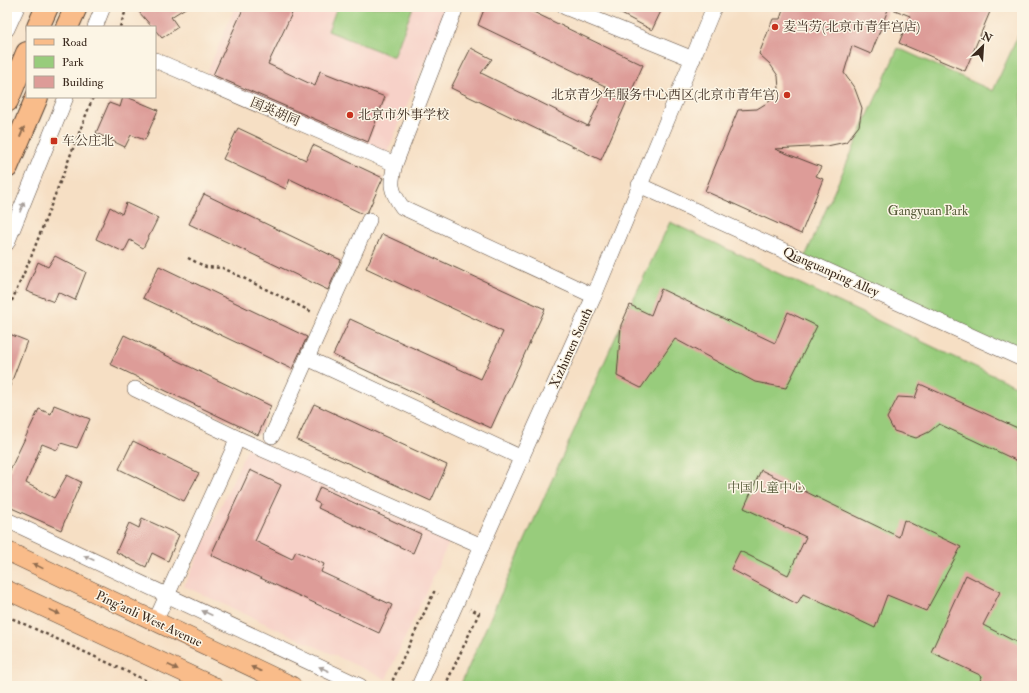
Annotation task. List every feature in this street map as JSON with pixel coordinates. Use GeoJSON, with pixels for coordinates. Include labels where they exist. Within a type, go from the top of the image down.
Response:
{"type":"FeatureCollection","features":[{"type":"Feature","properties":{"kind":"highway"},"geometry":{"type":"LineString","coordinates":[[38,26],[46,7]]}},
{"type":"Feature","properties":{"kind":"highway"},"geometry":{"type":"LineString","coordinates":[[67,26],[76,7]]}},
{"type":"Feature","properties":{"kind":"highway"},"geometry":{"type":"LineString","coordinates":[[7,101],[26,55]]}},
{"type":"Feature","properties":{"kind":"highway"},"geometry":{"type":"LineString","coordinates":[[7,167],[37,98]]}},
{"type":"Feature","properties":{"kind":"main road","name":"Ping'anli West Avenue"},"geometry":{"type":"LineString","coordinates":[[7,551],[154,622],[292,686]]}},
{"type":"Feature","properties":{"kind":"main road"},"geometry":{"type":"LineString","coordinates":[[7,590],[213,686]]}},
{"type":"Feature","properties":{"kind":"street"},"geometry":{"type":"LineString","coordinates":[[7,30],[17,7]]}},
{"type":"Feature","properties":{"kind":"street"},"geometry":{"type":"LineString","coordinates":[[95,26],[103,7]]}},
{"type":"Feature","properties":{"kind":"street"},"geometry":{"type":"LineString","coordinates":[[456,7],[395,164],[391,183],[395,197],[402,207],[594,296]]}},
{"type":"Feature","properties":{"kind":"street"},"geometry":{"type":"LineString","coordinates":[[565,7],[693,59]]}},
{"type":"Feature","properties":{"kind":"street","name":"Xizhimen South"},"geometry":{"type":"LineString","coordinates":[[419,686],[594,296],[714,7]]}},
{"type":"Feature","properties":{"kind":"street","name":"国英胡同"},"geometry":{"type":"LineString","coordinates":[[156,60],[395,164]]}},
{"type":"Feature","properties":{"kind":"street"},"geometry":{"type":"LineString","coordinates":[[7,243],[66,98]]}},
{"type":"Feature","properties":{"kind":"street","name":"Qianguanping Alley"},"geometry":{"type":"LineString","coordinates":[[639,185],[1022,359]]}},
{"type":"Feature","properties":{"kind":"street"},"geometry":{"type":"LineString","coordinates":[[272,436],[369,220]]}},
{"type":"Feature","properties":{"kind":"street"},"geometry":{"type":"LineString","coordinates":[[307,358],[522,458]]}},
{"type":"Feature","properties":{"kind":"street"},"geometry":{"type":"LineString","coordinates":[[135,390],[237,438],[482,546]]}},
{"type":"Feature","properties":{"kind":"street"},"geometry":{"type":"LineString","coordinates":[[154,622],[237,438]]}},
{"type":"Feature","properties":{"kind":"street"},"geometry":{"type":"LineString","coordinates":[[7,520],[360,686]]}},
{"type":"Feature","properties":{"kind":"path"},"geometry":{"type":"LineString","coordinates":[[120,26],[127,7]]}},
{"type":"Feature","properties":{"kind":"path"},"geometry":{"type":"LineString","coordinates":[[7,312],[31,257],[92,98]]}},
{"type":"Feature","properties":{"kind":"path"},"geometry":{"type":"LineString","coordinates":[[188,258],[206,267],[223,268],[325,318]]}},
{"type":"Feature","properties":{"kind":"path"},"geometry":{"type":"LineString","coordinates":[[390,686],[434,592],[438,594]]}},
{"type":"Feature","properties":{"kind":"path"},"geometry":{"type":"LineString","coordinates":[[445,686],[480,613],[470,609]]}},
{"type":"Feature","properties":{"kind":"path"},"geometry":{"type":"LineString","coordinates":[[7,616],[158,686]]}},
{"type":"Feature","properties":{"kind":"shaded area","name":"北京市外事学校"},"geometry":{"type":"Polygon","coordinates":[[[235,7],[448,7],[387,153],[205,77],[235,7]]]}},
{"type":"Feature","properties":{"kind":"shaded area"},"geometry":{"type":"Polygon","coordinates":[[[248,447],[450,540],[386,679],[184,586],[248,447]]]}},
{"type":"Feature","properties":{"kind":"green space"},"geometry":{"type":"Polygon","coordinates":[[[337,7],[413,7],[394,57],[328,31],[337,7]]]}},
{"type":"Feature","properties":{"kind":"green space","name":"Gangyuan Park"},"geometry":{"type":"Polygon","coordinates":[[[1022,27],[1022,356],[804,259],[898,48],[993,91],[1022,27]]]}},
{"type":"Feature","properties":{"kind":"green space","name":"中国儿童中心"},"geometry":{"type":"Polygon","coordinates":[[[670,222],[1022,389],[1022,686],[460,686],[621,325],[670,222]]]}},
{"type":"Feature","properties":{"kind":"building"},"geometry":{"type":"Polygon","coordinates":[[[145,7],[187,7],[171,17],[178,27],[162,38],[156,31],[156,26],[151,26],[139,12],[145,7]]]}},
{"type":"Feature","properties":{"kind":"building"},"geometry":{"type":"Polygon","coordinates":[[[244,7],[295,7],[268,64],[315,86],[320,71],[385,97],[368,142],[213,75],[244,7]]]}},
{"type":"Feature","properties":{"kind":"building"},"geometry":{"type":"Polygon","coordinates":[[[485,7],[523,7],[643,65],[601,160],[451,88],[471,48],[492,59],[481,73],[588,126],[607,87],[478,25],[485,7]]]}},
{"type":"Feature","properties":{"kind":"building"},"geometry":{"type":"Polygon","coordinates":[[[608,7],[663,7],[652,30],[608,7]]]}},
{"type":"Feature","properties":{"kind":"building"},"geometry":{"type":"Polygon","coordinates":[[[784,7],[889,7],[871,54],[852,46],[844,73],[855,89],[862,108],[859,126],[846,142],[827,146],[775,149],[821,167],[816,176],[823,179],[801,234],[705,191],[738,110],[757,109],[770,101],[779,89],[778,76],[770,64],[759,54],[773,19],[780,19],[784,7]]]}},
{"type":"Feature","properties":{"kind":"building"},"geometry":{"type":"Polygon","coordinates":[[[890,7],[992,7],[965,71],[899,43],[910,16],[890,7]]]}},
{"type":"Feature","properties":{"kind":"building"},"geometry":{"type":"Polygon","coordinates":[[[123,98],[129,98],[158,110],[145,140],[131,135],[125,147],[96,133],[109,103],[120,107],[123,98]]]}},
{"type":"Feature","properties":{"kind":"building"},"geometry":{"type":"Polygon","coordinates":[[[238,128],[306,160],[313,145],[383,178],[368,211],[363,214],[290,179],[286,189],[223,159],[238,128]]]}},
{"type":"Feature","properties":{"kind":"building"},"geometry":{"type":"Polygon","coordinates":[[[204,194],[341,260],[328,290],[189,224],[204,194]]]}},
{"type":"Feature","properties":{"kind":"building"},"geometry":{"type":"Polygon","coordinates":[[[126,203],[158,218],[143,248],[130,240],[124,252],[96,239],[110,207],[122,214],[126,203]]]}},
{"type":"Feature","properties":{"kind":"building"},"geometry":{"type":"Polygon","coordinates":[[[382,234],[545,309],[491,428],[333,355],[350,319],[481,379],[503,332],[366,268],[382,234]]]}},
{"type":"Feature","properties":{"kind":"building"},"geometry":{"type":"Polygon","coordinates":[[[55,256],[86,272],[75,300],[58,292],[54,302],[26,291],[38,262],[48,267],[55,256]]]}},
{"type":"Feature","properties":{"kind":"building"},"geometry":{"type":"Polygon","coordinates":[[[159,266],[307,337],[292,369],[143,298],[159,266]]]}},
{"type":"Feature","properties":{"kind":"building"},"geometry":{"type":"Polygon","coordinates":[[[661,289],[775,343],[788,312],[817,326],[786,388],[755,382],[675,339],[641,388],[617,376],[621,325],[630,305],[651,315],[661,289]]]}},
{"type":"Feature","properties":{"kind":"building"},"geometry":{"type":"Polygon","coordinates":[[[7,333],[27,341],[8,391],[7,390],[7,333]]]}},
{"type":"Feature","properties":{"kind":"building"},"geometry":{"type":"Polygon","coordinates":[[[124,335],[271,406],[258,435],[110,364],[124,335]]]}},
{"type":"Feature","properties":{"kind":"building"},"geometry":{"type":"Polygon","coordinates":[[[920,384],[1022,430],[1022,463],[939,424],[929,432],[916,438],[894,431],[887,418],[898,397],[915,398],[920,384]]]}},
{"type":"Feature","properties":{"kind":"building"},"geometry":{"type":"Polygon","coordinates":[[[314,404],[447,465],[431,501],[297,440],[314,404]]]}},
{"type":"Feature","properties":{"kind":"building"},"geometry":{"type":"Polygon","coordinates":[[[54,405],[90,419],[77,448],[61,443],[57,450],[42,444],[26,483],[54,498],[67,475],[81,482],[61,530],[7,506],[7,477],[17,455],[39,409],[51,414],[54,405]]]}},
{"type":"Feature","properties":{"kind":"building"},"geometry":{"type":"Polygon","coordinates":[[[133,441],[199,473],[184,501],[119,469],[133,441]]]}},
{"type":"Feature","properties":{"kind":"building"},"geometry":{"type":"Polygon","coordinates":[[[250,470],[281,485],[255,541],[292,559],[296,551],[324,564],[321,572],[392,605],[379,633],[211,555],[250,470]]]}},
{"type":"Feature","properties":{"kind":"building"},"geometry":{"type":"Polygon","coordinates":[[[761,470],[899,537],[904,520],[961,547],[926,611],[887,595],[875,628],[803,594],[797,604],[731,569],[740,551],[788,575],[806,537],[744,508],[761,470]]]}},
{"type":"Feature","properties":{"kind":"building"},"geometry":{"type":"Polygon","coordinates":[[[320,487],[421,534],[413,553],[318,508],[320,504],[314,501],[320,487]]]}},
{"type":"Feature","properties":{"kind":"building"},"geometry":{"type":"Polygon","coordinates":[[[142,518],[179,535],[168,561],[152,553],[146,567],[116,552],[129,523],[139,528],[142,518]]]}},
{"type":"Feature","properties":{"kind":"building"},"geometry":{"type":"Polygon","coordinates":[[[966,575],[1000,592],[983,625],[1022,645],[1022,686],[978,686],[982,676],[931,652],[966,575]]]}},
{"type":"Feature","properties":{"kind":"place","name":"麦当劳(北京市青年宫店)"},"geometry":{"type":"Point","coordinates":[775,27]}},
{"type":"Feature","properties":{"kind":"place","name":"北京青少年服务中心西区(北京市青年宫)"},"geometry":{"type":"Point","coordinates":[787,95]}},
{"type":"Feature","properties":{"kind":"place","name":"北京市外事学校"},"geometry":{"type":"Point","coordinates":[350,115]}},
{"type":"Feature","properties":{"kind":"place","name":"车公庄北"},"geometry":{"type":"Point","coordinates":[54,141]}}]}
